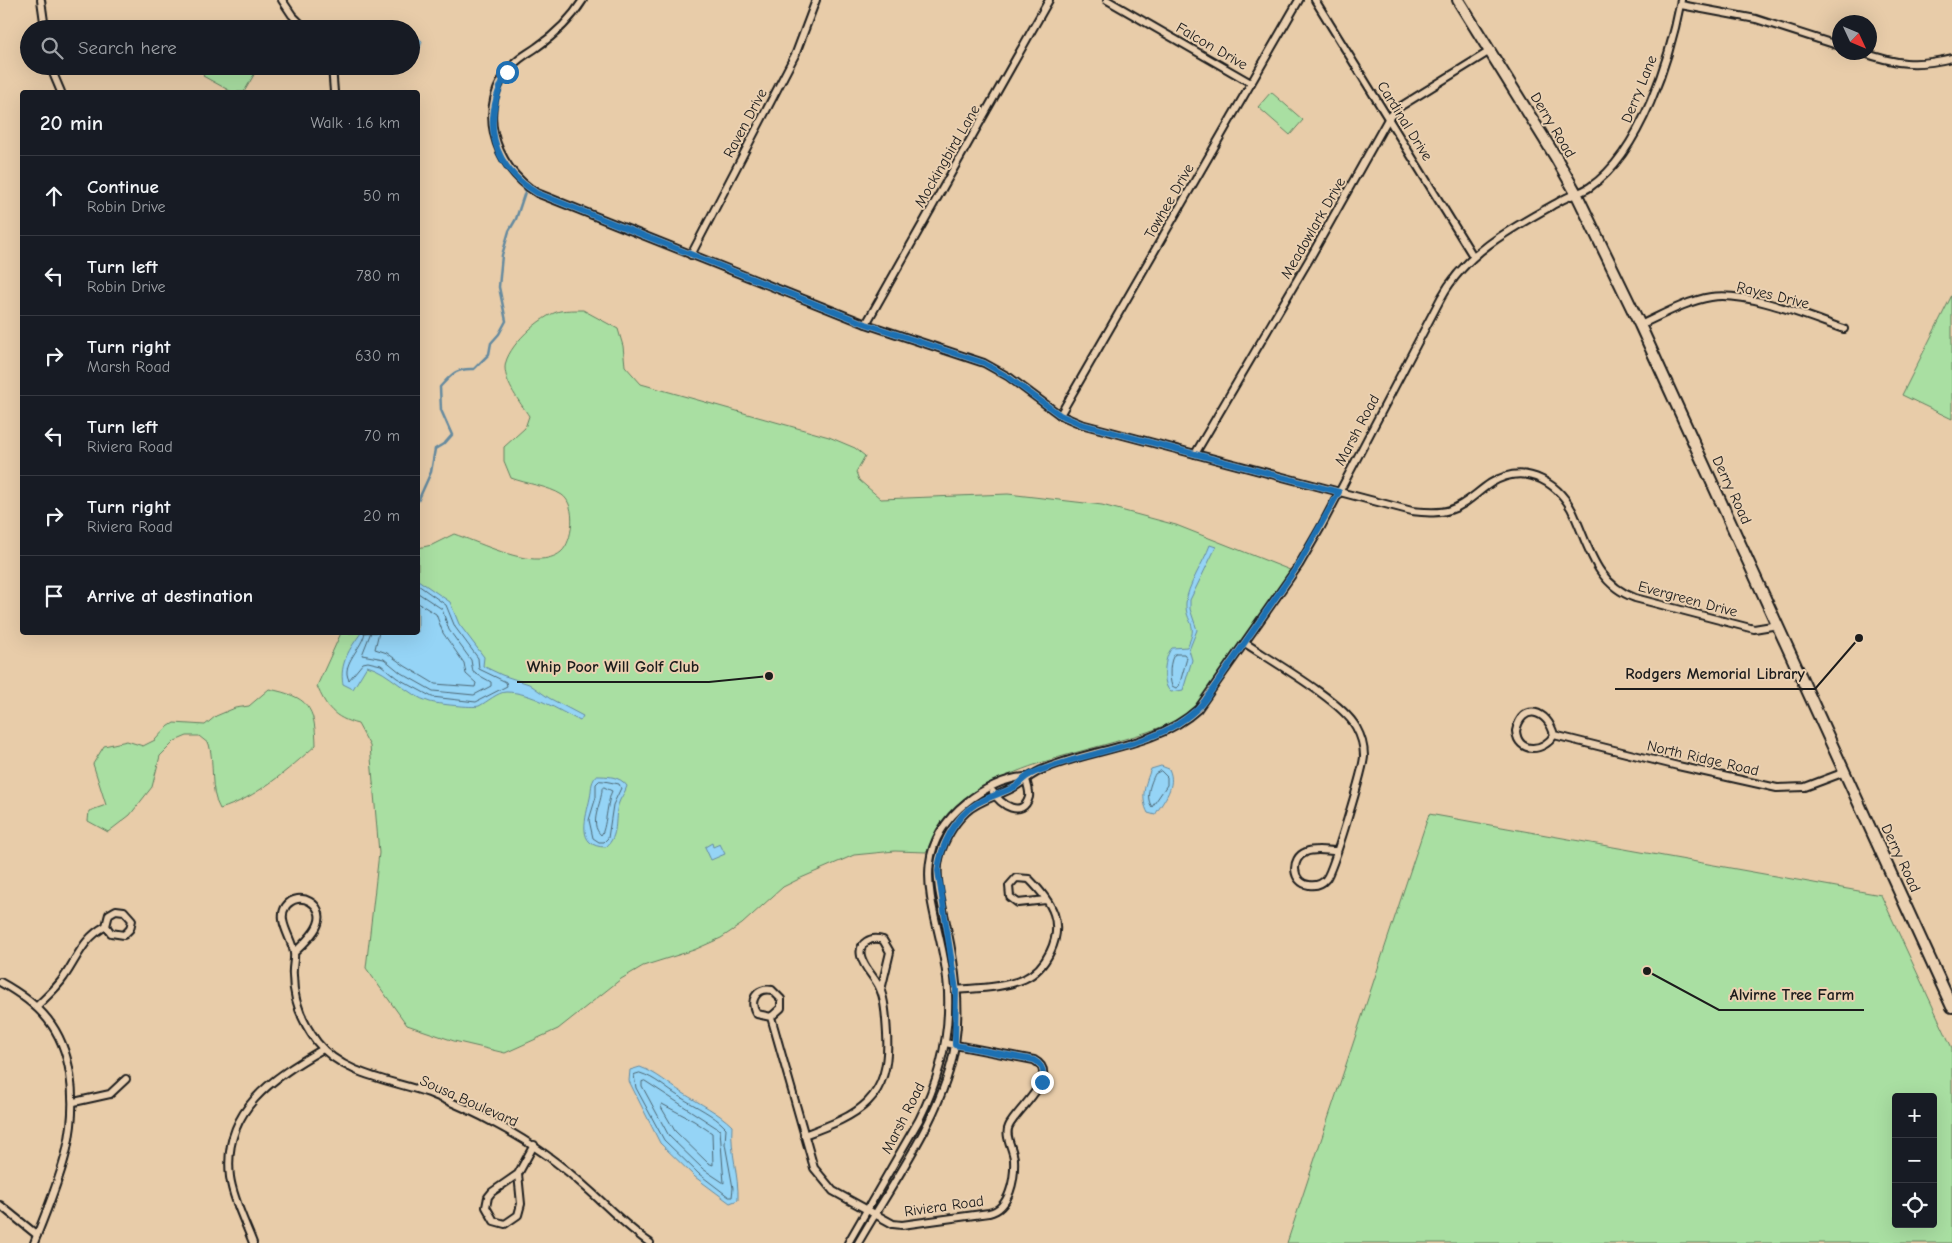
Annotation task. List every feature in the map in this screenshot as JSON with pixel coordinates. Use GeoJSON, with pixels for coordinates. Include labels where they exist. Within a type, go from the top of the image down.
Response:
{"type":"FeatureCollection","features":[{"type":"Feature","properties":{"kind":"main road","name":"Derry Road"},"geometry":{"type":"LineString","coordinates":[[1458,0],[1576,194],[1640,325],[1952,1006]]}},
{"type":"Feature","properties":{"kind":"street"},"geometry":{"type":"LineString","coordinates":[[41,0],[44,20]]}},
{"type":"Feature","properties":{"kind":"street"},"geometry":{"type":"LineString","coordinates":[[282,0],[296,20]]}},
{"type":"Feature","properties":{"kind":"street","name":"Evergreen Drive"},"geometry":{"type":"LineString","coordinates":[[583,0],[564,25],[520,59],[507,72],[498,88],[493,107],[493,134],[499,152],[515,176],[537,193],[866,324],[984,363],[1008,377],[1060,415],[1081,424],[1412,511],[1437,512],[1460,506],[1493,482],[1506,476],[1518,474],[1532,475],[1543,479],[1562,493],[1573,511],[1598,569],[1617,590],[1635,598],[1754,629],[1778,625]]}},
{"type":"Feature","properties":{"kind":"street","name":"Raven Drive"},"geometry":{"type":"LineString","coordinates":[[691,255],[796,53],[816,0]]}},
{"type":"Feature","properties":{"kind":"street","name":"Mockingbird Lane"},"geometry":{"type":"LineString","coordinates":[[866,324],[1049,0]]}},
{"type":"Feature","properties":{"kind":"street","name":"Falcon Drive"},"geometry":{"type":"LineString","coordinates":[[1107,0],[1251,83]]}},
{"type":"Feature","properties":{"kind":"street","name":"Towhee Drive"},"geometry":{"type":"LineString","coordinates":[[1060,415],[1299,0]]}},
{"type":"Feature","properties":{"kind":"street","name":"Cardinal Drive"},"geometry":{"type":"LineString","coordinates":[[1315,0],[1473,256]]}},
{"type":"Feature","properties":{"kind":"street"},"geometry":{"type":"LineString","coordinates":[[1681,2],[1756,19],[1832,43]]}},
{"type":"Feature","properties":{"kind":"street","name":"Derry Lane"},"geometry":{"type":"LineString","coordinates":[[1576,194],[1590,187],[1615,162],[1640,125],[1656,87],[1681,2]]}},
{"type":"Feature","properties":{"kind":"street","name":"Meadowlark Drive"},"geometry":{"type":"LineString","coordinates":[[1195,454],[1310,258],[1388,119],[1398,108],[1490,51]]}},
{"type":"Feature","properties":{"kind":"street"},"geometry":{"type":"LineString","coordinates":[[1877,58],[1887,61],[1920,65],[1952,58]]}},
{"type":"Feature","properties":{"kind":"street"},"geometry":{"type":"LineString","coordinates":[[54,75],[60,90]]}},
{"type":"Feature","properties":{"kind":"street"},"geometry":{"type":"LineString","coordinates":[[333,75],[334,90]]}},
{"type":"Feature","properties":{"kind":"street","name":"Marsh Road"},"geometry":{"type":"LineString","coordinates":[[848,1243],[928,1103],[945,1043],[948,991],[929,889],[928,861],[936,841],[950,818],[973,797],[991,787],[1012,778],[1026,777],[1082,756],[1155,735],[1181,723],[1198,709],[1299,564],[1448,286],[1473,256],[1517,226],[1576,194]]}},
{"type":"Feature","properties":{"kind":"street","name":"Rayes Drive"},"geometry":{"type":"LineString","coordinates":[[1640,325],[1700,300],[1727,296],[1764,303],[1844,329]]}},
{"type":"Feature","properties":{"kind":"street"},"geometry":{"type":"LineString","coordinates":[[1245,643],[1340,708],[1355,725],[1360,735],[1363,747],[1363,766],[1329,874],[1322,883],[1316,886],[1305,884],[1297,876],[1295,865],[1301,855],[1311,851],[1336,851]]}},
{"type":"Feature","properties":{"kind":"street"},"geometry":{"type":"LineString","coordinates":[[1536,712],[1546,717],[1554,735],[1542,747],[1530,748],[1519,741],[1516,731],[1517,724],[1525,714],[1536,712]]}},
{"type":"Feature","properties":{"kind":"street","name":"North Ridge Road"},"geometry":{"type":"LineString","coordinates":[[1554,735],[1777,788],[1805,787],[1845,772]]}},
{"type":"Feature","properties":{"kind":"street"},"geometry":{"type":"LineString","coordinates":[[991,787],[995,795],[1010,808],[1020,808],[1026,802],[1029,795],[1026,777]]}},
{"type":"Feature","properties":{"kind":"street","name":"Marsh Road"},"geometry":{"type":"LineString","coordinates":[[858,1243],[928,1124],[942,1090],[955,1045],[956,990],[939,888],[939,858],[949,835],[966,812],[995,795],[1016,786],[1026,777]]}},
{"type":"Feature","properties":{"kind":"street"},"geometry":{"type":"LineString","coordinates":[[948,991],[1016,982],[1040,968],[1051,951],[1055,931],[1054,912],[1046,900],[1027,878],[1016,878],[1009,886],[1010,897],[1018,903],[1046,900]]}},
{"type":"Feature","properties":{"kind":"street","name":"Sousa Boulevard"},"geometry":{"type":"LineString","coordinates":[[294,953],[315,930],[320,919],[313,903],[302,899],[291,902],[284,911],[284,924],[294,953],[292,975],[296,1002],[302,1019],[323,1049],[358,1072],[429,1094],[497,1124],[534,1145],[565,1168],[650,1243]]}},
{"type":"Feature","properties":{"kind":"street"},"geometry":{"type":"LineString","coordinates":[[37,1006],[61,981],[82,945],[96,931],[106,926],[109,914],[116,910],[124,911],[132,920],[128,933],[119,936],[111,933],[106,926]]}},
{"type":"Feature","properties":{"kind":"street"},"geometry":{"type":"LineString","coordinates":[[804,1135],[851,1117],[869,1101],[876,1092],[888,1059],[886,1022],[881,990],[861,956],[862,946],[873,938],[883,940],[890,952],[881,990]]}},
{"type":"Feature","properties":{"kind":"street"},"geometry":{"type":"LineString","coordinates":[[0,982],[37,1006],[48,1018],[67,1057],[74,1102],[72,1129],[63,1167],[34,1243]]}},
{"type":"Feature","properties":{"kind":"street"},"geometry":{"type":"LineString","coordinates":[[763,989],[772,990],[781,999],[779,1012],[771,1017],[757,1014],[752,1005],[755,996],[763,989]]}},
{"type":"Feature","properties":{"kind":"street","name":"Riviera Road"},"geometry":{"type":"LineString","coordinates":[[771,1017],[804,1135],[814,1168],[819,1177],[833,1191],[886,1222],[902,1225],[993,1212],[1001,1208],[1006,1201],[1014,1160],[1007,1134],[1009,1126],[1042,1082],[1043,1071],[1038,1062],[1025,1057],[945,1043]]}},
{"type":"Feature","properties":{"kind":"street"},"geometry":{"type":"LineString","coordinates":[[252,1243],[230,1177],[231,1152],[237,1127],[246,1110],[262,1090],[290,1068],[323,1049]]}},
{"type":"Feature","properties":{"kind":"street"},"geometry":{"type":"LineString","coordinates":[[74,1102],[110,1094],[126,1079]]}},
{"type":"Feature","properties":{"kind":"street"},"geometry":{"type":"LineString","coordinates":[[518,1174],[521,1204],[518,1216],[505,1224],[494,1221],[486,1207],[488,1197],[518,1174],[534,1145]]}},
{"type":"Feature","properties":{"kind":"street"},"geometry":{"type":"LineString","coordinates":[[0,1205],[37,1235]]}},
{"type":"Feature","properties":{"kind":"green space"},"geometry":{"type":"Polygon","coordinates":[[[254,75],[245,90],[228,90],[203,76],[254,75]]]}},
{"type":"Feature","properties":{"kind":"green space"},"geometry":{"type":"Polygon","coordinates":[[[1271,92],[1303,120],[1290,135],[1258,107],[1271,92]]]}},
{"type":"Feature","properties":{"kind":"green space"},"geometry":{"type":"Polygon","coordinates":[[[1952,295],[1952,419],[1902,395],[1952,295]]]}},
{"type":"Feature","properties":{"kind":"green space"},"geometry":{"type":"Polygon","coordinates":[[[569,310],[583,310],[618,329],[623,346],[625,366],[641,384],[829,437],[855,448],[865,456],[856,472],[859,480],[881,499],[1008,494],[1102,505],[1176,525],[1290,570],[1243,641],[1191,711],[1175,721],[1157,728],[1037,764],[1008,775],[982,788],[958,805],[940,826],[927,852],[895,851],[854,855],[801,878],[783,887],[742,924],[721,938],[694,950],[643,966],[621,979],[558,1029],[505,1053],[454,1041],[407,1025],[366,968],[379,853],[370,746],[358,724],[350,722],[332,711],[317,686],[340,635],[420,635],[420,548],[432,545],[454,534],[507,554],[529,559],[542,559],[559,554],[565,547],[572,524],[570,507],[567,500],[550,489],[511,478],[504,461],[504,447],[525,428],[529,416],[507,380],[505,367],[511,350],[526,333],[552,314],[569,310]]]}},
{"type":"Feature","properties":{"kind":"green space"},"geometry":{"type":"Polygon","coordinates":[[[269,689],[293,696],[307,705],[314,721],[316,745],[259,791],[220,809],[214,794],[209,744],[199,736],[187,736],[175,741],[160,756],[152,787],[130,815],[108,832],[88,821],[89,811],[106,805],[93,764],[104,746],[127,741],[143,746],[155,740],[166,728],[174,723],[205,725],[216,716],[235,708],[249,706],[269,689]]]}},
{"type":"Feature","properties":{"kind":"green space"},"geometry":{"type":"Polygon","coordinates":[[[1429,814],[1881,895],[1952,1048],[1952,1243],[1287,1243],[1429,814]]]}},
{"type":"Feature","properties":{"kind":"water"},"geometry":{"type":"Polygon","coordinates":[[[1210,545],[1216,547],[1190,600],[1190,609],[1197,630],[1189,650],[1192,660],[1183,690],[1171,692],[1165,677],[1167,657],[1172,648],[1187,647],[1191,639],[1192,628],[1186,610],[1187,596],[1210,545]]]}},
{"type":"Feature","properties":{"kind":"water"},"geometry":{"type":"Polygon","coordinates":[[[420,581],[450,602],[459,624],[484,657],[483,666],[529,684],[549,698],[583,716],[580,721],[535,698],[506,692],[496,695],[479,706],[455,706],[430,702],[421,699],[383,673],[367,666],[353,689],[343,684],[342,677],[344,663],[349,650],[360,635],[420,635],[420,581]]]}},
{"type":"Feature","properties":{"kind":"water"},"geometry":{"type":"Polygon","coordinates":[[[1161,766],[1169,769],[1171,781],[1168,793],[1155,815],[1148,813],[1144,802],[1144,791],[1151,769],[1161,766]]]}},
{"type":"Feature","properties":{"kind":"water"},"geometry":{"type":"Polygon","coordinates":[[[596,776],[617,778],[627,786],[618,805],[613,838],[606,847],[596,846],[590,842],[586,837],[585,830],[592,784],[596,776]]]}},
{"type":"Feature","properties":{"kind":"water"},"geometry":{"type":"Polygon","coordinates":[[[712,843],[713,847],[720,844],[725,854],[711,860],[705,847],[712,843]]]}},
{"type":"Feature","properties":{"kind":"water"},"geometry":{"type":"Polygon","coordinates":[[[640,1067],[657,1075],[715,1112],[732,1126],[732,1145],[738,1200],[730,1203],[695,1177],[660,1143],[629,1081],[630,1070],[640,1067]]]}},
{"type":"Feature","properties":{"kind":"waterway"},"geometry":{"type":"LineString","coordinates":[[420,497],[431,472],[435,449],[445,443],[452,435],[441,410],[440,387],[458,371],[474,369],[489,354],[491,343],[499,334],[506,321],[499,287],[502,255],[509,231],[516,219],[526,189]]}},
{"type":"Feature","properties":{"kind":"place","name":"Rodgers Memorial Library"},"geometry":{"type":"Point","coordinates":[1859,638]}},
{"type":"Feature","properties":{"kind":"place","name":"Whip Poor Will Golf Club"},"geometry":{"type":"Point","coordinates":[769,676]}},
{"type":"Feature","properties":{"kind":"place","name":"Alvirne Tree Farm"},"geometry":{"type":"Point","coordinates":[1647,971]}},
{"type":"Feature","properties":{"kind":"route"},"geometry":{"type":"LineString","coordinates":[[507,72],[495,97],[492,116],[493,134],[499,152],[508,168],[522,183],[537,193],[866,324],[984,363],[1001,372],[1060,415],[1081,424],[1339,492],[1299,564],[1205,700],[1189,718],[1155,735],[1082,756],[1026,777],[1016,786],[977,804],[966,812],[949,835],[939,858],[938,871],[942,908],[955,976],[957,1016],[955,1045],[1034,1060],[1038,1062],[1043,1071],[1042,1082]]}}]}
